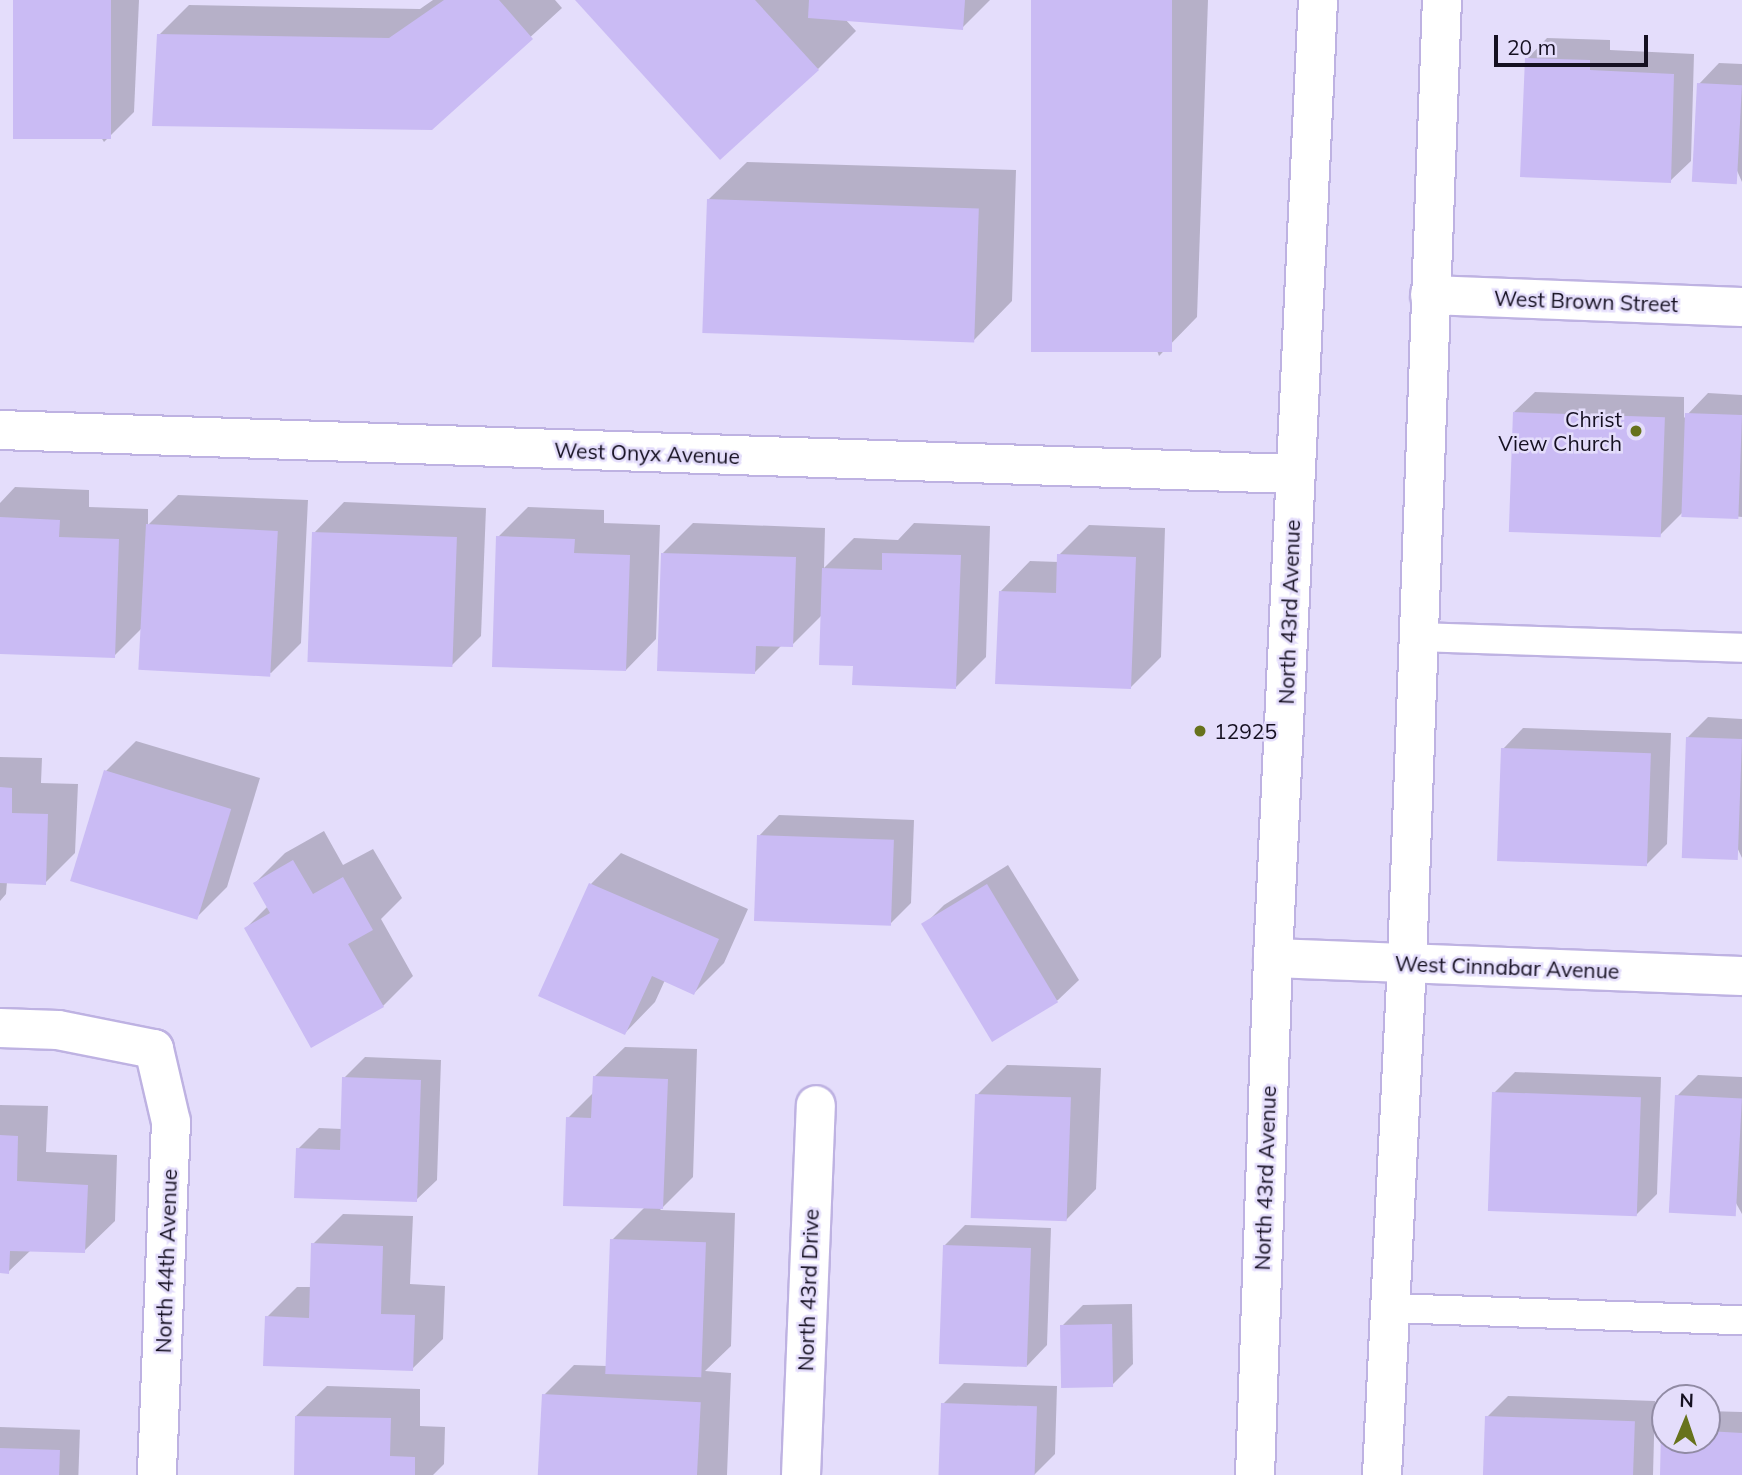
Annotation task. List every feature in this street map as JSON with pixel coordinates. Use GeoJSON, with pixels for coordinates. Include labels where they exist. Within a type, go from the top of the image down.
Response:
{"type":"FeatureCollection","features":[{"type":"Feature","properties":{"kind":"street","name":"North 43rd Avenue"},"geometry":{"type":"LineString","coordinates":[[1255,1475],[1273,958],[1318,0]]}},
{"type":"Feature","properties":{"kind":"street"},"geometry":{"type":"LineString","coordinates":[[1382,1475],[1407,962],[1416,637],[1442,0]]}},
{"type":"Feature","properties":{"kind":"street","name":"West Brown Street"},"geometry":{"type":"LineString","coordinates":[[1430,295],[1742,307]]}},
{"type":"Feature","properties":{"kind":"street","name":"West Onyx Avenue"},"geometry":{"type":"LineString","coordinates":[[0,430],[1294,474]]}},
{"type":"Feature","properties":{"kind":"street","name":"West Cinnabar Avenue"},"geometry":{"type":"LineString","coordinates":[[1273,958],[1742,976]]}},
{"type":"Feature","properties":{"kind":"street","name":"North 44th Avenue"},"geometry":{"type":"LineString","coordinates":[[0,1028],[58,1030],[154,1049],[172,1122],[157,1475]]}},
{"type":"Feature","properties":{"kind":"street","name":"North 43rd Drive"},"geometry":{"type":"LineString","coordinates":[[801,1475],[816,1105]]}},
{"type":"Feature","properties":{"kind":"lane"},"geometry":{"type":"LineString","coordinates":[[1416,637],[1742,648]]}},
{"type":"Feature","properties":{"kind":"lane"},"geometry":{"type":"LineString","coordinates":[[1390,1308],[1742,1320]]}},
{"type":"Feature","properties":{"kind":"building"},"geometry":{"type":"Polygon","coordinates":[[[13,0],[111,0],[111,139],[13,139],[13,0]]]}},
{"type":"Feature","properties":{"kind":"building"},"geometry":{"type":"Polygon","coordinates":[[[444,0],[499,0],[533,39],[432,130],[152,126],[157,34],[389,38],[444,0]]]}},
{"type":"Feature","properties":{"kind":"building"},"geometry":{"type":"Polygon","coordinates":[[[575,0],[755,0],[819,70],[720,160],[575,0]]]}},
{"type":"Feature","properties":{"kind":"building"},"geometry":{"type":"Polygon","coordinates":[[[809,0],[965,0],[963,30],[808,18],[809,0]]]}},
{"type":"Feature","properties":{"kind":"building"},"geometry":{"type":"Polygon","coordinates":[[[1031,0],[1172,0],[1172,352],[1031,352],[1031,0]]]}},
{"type":"Feature","properties":{"kind":"building"},"geometry":{"type":"Polygon","coordinates":[[[1525,58],[1590,60],[1590,70],[1674,74],[1671,183],[1520,177],[1525,58]]]}},
{"type":"Feature","properties":{"kind":"building"},"geometry":{"type":"Polygon","coordinates":[[[1697,83],[1742,85],[1737,184],[1692,182],[1697,83]]]}},
{"type":"Feature","properties":{"kind":"building"},"geometry":{"type":"Polygon","coordinates":[[[707,199],[979,208],[974,342],[702,333],[707,199]]]}},
{"type":"Feature","properties":{"kind":"building"},"geometry":{"type":"Polygon","coordinates":[[[1513,412],[1665,417],[1661,537],[1509,532],[1513,412]]]}},
{"type":"Feature","properties":{"kind":"building"},"geometry":{"type":"Polygon","coordinates":[[[1685,413],[1742,415],[1738,519],[1681,517],[1685,413]]]}},
{"type":"Feature","properties":{"kind":"building"},"geometry":{"type":"Polygon","coordinates":[[[0,517],[60,520],[59,537],[119,539],[115,658],[0,654],[0,517]]]}},
{"type":"Feature","properties":{"kind":"building"},"geometry":{"type":"Polygon","coordinates":[[[146,524],[278,531],[270,677],[138,670],[146,524]]]}},
{"type":"Feature","properties":{"kind":"building"},"geometry":{"type":"Polygon","coordinates":[[[312,532],[457,537],[452,667],[307,662],[312,532]]]}},
{"type":"Feature","properties":{"kind":"building"},"geometry":{"type":"Polygon","coordinates":[[[496,536],[575,539],[574,553],[630,555],[626,671],[492,667],[496,536]]]}},
{"type":"Feature","properties":{"kind":"building"},"geometry":{"type":"Polygon","coordinates":[[[661,553],[796,557],[793,647],[756,646],[755,674],[657,671],[661,553]]]}},
{"type":"Feature","properties":{"kind":"building"},"geometry":{"type":"Polygon","coordinates":[[[882,553],[961,555],[956,689],[852,685],[853,666],[819,665],[822,568],[882,570],[882,553]]]}},
{"type":"Feature","properties":{"kind":"building"},"geometry":{"type":"Polygon","coordinates":[[[1057,554],[1136,557],[1131,689],[995,684],[999,591],[1056,593],[1057,554]]]}},
{"type":"Feature","properties":{"kind":"building"},"geometry":{"type":"Polygon","coordinates":[[[1686,737],[1742,739],[1738,860],[1682,858],[1686,737]]]}},
{"type":"Feature","properties":{"kind":"building"},"geometry":{"type":"Polygon","coordinates":[[[1501,748],[1651,753],[1647,866],[1497,861],[1501,748]]]}},
{"type":"Feature","properties":{"kind":"building"},"geometry":{"type":"Polygon","coordinates":[[[104,770],[231,809],[197,920],[70,881],[104,770]]]}},
{"type":"Feature","properties":{"kind":"building"},"geometry":{"type":"Polygon","coordinates":[[[0,787],[12,788],[12,813],[48,814],[46,885],[0,883],[0,787]]]}},
{"type":"Feature","properties":{"kind":"building"},"geometry":{"type":"Polygon","coordinates":[[[757,835],[894,840],[891,926],[754,921],[757,835]]]}},
{"type":"Feature","properties":{"kind":"building"},"geometry":{"type":"Polygon","coordinates":[[[293,860],[313,894],[343,877],[373,930],[348,944],[384,1007],[311,1048],[244,928],[270,913],[253,883],[293,860]]]}},
{"type":"Feature","properties":{"kind":"building"},"geometry":{"type":"Polygon","coordinates":[[[589,883],[719,939],[694,995],[652,976],[625,1035],[538,996],[589,883]]]}},
{"type":"Feature","properties":{"kind":"building"},"geometry":{"type":"Polygon","coordinates":[[[987,884],[1058,1002],[992,1042],[921,924],[987,884]]]}},
{"type":"Feature","properties":{"kind":"building"},"geometry":{"type":"Polygon","coordinates":[[[593,1076],[668,1079],[663,1209],[563,1206],[566,1117],[591,1118],[593,1076]]]}},
{"type":"Feature","properties":{"kind":"building"},"geometry":{"type":"Polygon","coordinates":[[[342,1077],[421,1080],[417,1202],[294,1198],[296,1148],[340,1150],[342,1077]]]}},
{"type":"Feature","properties":{"kind":"building"},"geometry":{"type":"Polygon","coordinates":[[[1492,1092],[1641,1097],[1637,1216],[1488,1211],[1492,1092]]]}},
{"type":"Feature","properties":{"kind":"building"},"geometry":{"type":"Polygon","coordinates":[[[975,1094],[1071,1097],[1067,1221],[971,1218],[975,1094]]]}},
{"type":"Feature","properties":{"kind":"building"},"geometry":{"type":"Polygon","coordinates":[[[1675,1095],[1742,1099],[1736,1216],[1669,1213],[1675,1095]]]}},
{"type":"Feature","properties":{"kind":"building"},"geometry":{"type":"Polygon","coordinates":[[[0,1135],[18,1136],[17,1181],[88,1185],[85,1253],[10,1251],[9,1274],[0,1273],[0,1135]]]}},
{"type":"Feature","properties":{"kind":"building"},"geometry":{"type":"Polygon","coordinates":[[[610,1239],[706,1242],[701,1377],[605,1374],[610,1239]]]}},
{"type":"Feature","properties":{"kind":"building"},"geometry":{"type":"Polygon","coordinates":[[[311,1243],[383,1246],[381,1314],[415,1315],[413,1371],[263,1366],[265,1316],[309,1318],[311,1243]]]}},
{"type":"Feature","properties":{"kind":"building"},"geometry":{"type":"Polygon","coordinates":[[[943,1245],[1031,1248],[1027,1367],[939,1364],[943,1245]]]}},
{"type":"Feature","properties":{"kind":"building"},"geometry":{"type":"Polygon","coordinates":[[[1112,1324],[1113,1387],[1061,1388],[1060,1325],[1112,1324]]]}},
{"type":"Feature","properties":{"kind":"building"},"geometry":{"type":"Polygon","coordinates":[[[542,1394],[701,1402],[697,1475],[538,1475],[542,1394]]]}},
{"type":"Feature","properties":{"kind":"building"},"geometry":{"type":"Polygon","coordinates":[[[941,1403],[1037,1406],[1035,1475],[938,1475],[941,1403]]]}},
{"type":"Feature","properties":{"kind":"building"},"geometry":{"type":"Polygon","coordinates":[[[295,1416],[391,1418],[390,1456],[415,1457],[415,1475],[294,1475],[295,1416]]]}},
{"type":"Feature","properties":{"kind":"building"},"geometry":{"type":"Polygon","coordinates":[[[1485,1416],[1635,1421],[1633,1475],[1483,1475],[1485,1416]]]}},
{"type":"Feature","properties":{"kind":"building"},"geometry":{"type":"Polygon","coordinates":[[[1721,1432],[1742,1433],[1742,1475],[1660,1475],[1660,1454],[1721,1454],[1721,1432]]]}},
{"type":"Feature","properties":{"kind":"building"},"geometry":{"type":"Polygon","coordinates":[[[0,1448],[60,1450],[59,1475],[0,1475],[0,1448]]]}},
{"type":"Feature","properties":{"kind":"place","name":"Christ View Church"},"geometry":{"type":"Point","coordinates":[1636,431]}},
{"type":"Feature","properties":{"kind":"place","name":"12925"},"geometry":{"type":"Point","coordinates":[1200,731]}}]}
